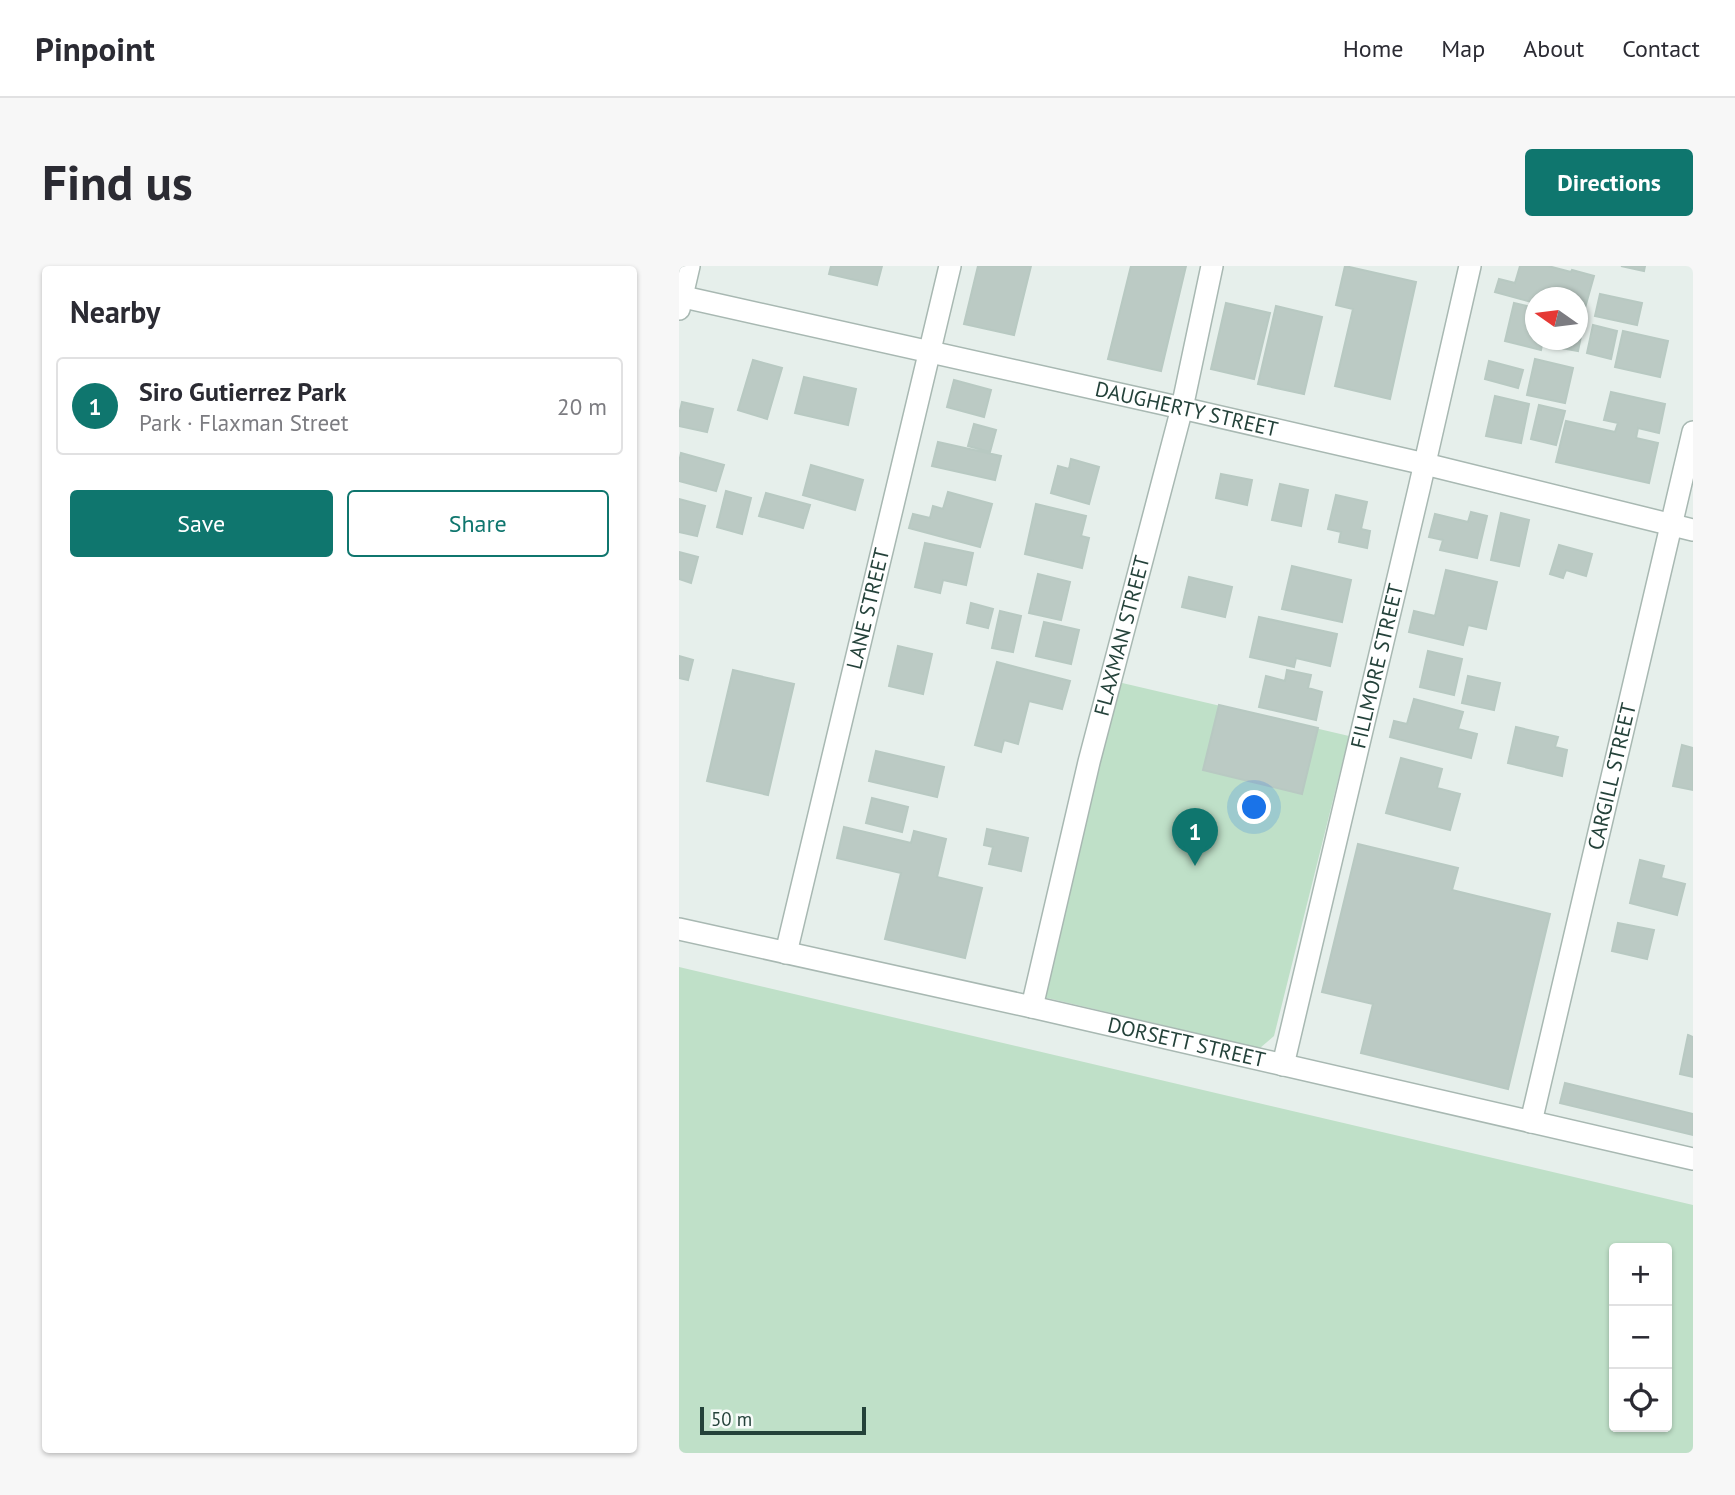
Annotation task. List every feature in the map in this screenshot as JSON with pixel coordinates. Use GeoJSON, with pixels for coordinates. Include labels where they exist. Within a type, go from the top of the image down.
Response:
{"type":"FeatureCollection","features":[{"type":"Feature","properties":{"kind":"street"},"geometry":{"type":"LineString","coordinates":[[680,301],[689,266]]}},
{"type":"Feature","properties":{"kind":"street","name":"LANE STREET"},"geometry":{"type":"LineString","coordinates":[[786,953],[950,266]]}},
{"type":"Feature","properties":{"kind":"street","name":"FLAXMAN STREET"},"geometry":{"type":"LineString","coordinates":[[1032,1007],[1089,762],[1182,408],[1212,266]]}},
{"type":"Feature","properties":{"kind":"street","name":"FILLMORE STREET"},"geometry":{"type":"LineString","coordinates":[[1283,1065],[1470,266]]}},
{"type":"Feature","properties":{"kind":"street","name":"DAUGHERTY STREET"},"geometry":{"type":"LineString","coordinates":[[680,301],[930,352],[1182,408],[1693,530]]}},
{"type":"Feature","properties":{"kind":"street","name":"CARGILL STREET"},"geometry":{"type":"LineString","coordinates":[[1531,1122],[1693,432]]}},
{"type":"Feature","properties":{"kind":"street","name":"DORSETT STREET"},"geometry":{"type":"LineString","coordinates":[[679,929],[1693,1159]]}},
{"type":"Feature","properties":{"kind":"green space"},"geometry":{"type":"Polygon","coordinates":[[[1118,682],[1349,736],[1274,1036],[1260,1048],[1043,997],[1118,682]]]}},
{"type":"Feature","properties":{"kind":"green space"},"geometry":{"type":"Polygon","coordinates":[[[679,967],[1693,1205],[1693,1453],[679,1453],[679,967]]]}},
{"type":"Feature","properties":{"kind":"building"},"geometry":{"type":"Polygon","coordinates":[[[831,266],[882,266],[877,285],[829,274],[831,266]]]}},
{"type":"Feature","properties":{"kind":"building"},"geometry":{"type":"Polygon","coordinates":[[[978,266],[1031,266],[1014,335],[964,324],[978,266]]]}},
{"type":"Feature","properties":{"kind":"building"},"geometry":{"type":"Polygon","coordinates":[[[1131,266],[1186,266],[1161,371],[1108,359],[1131,266]]]}},
{"type":"Feature","properties":{"kind":"building"},"geometry":{"type":"Polygon","coordinates":[[[1345,266],[1416,282],[1390,399],[1335,386],[1353,309],[1336,305],[1345,266]]]}},
{"type":"Feature","properties":{"kind":"building"},"geometry":{"type":"Polygon","coordinates":[[[1520,266],[1548,266],[1594,276],[1588,297],[1588,287],[1525,287],[1525,300],[1495,292],[1499,279],[1515,283],[1520,266]]]}},
{"type":"Feature","properties":{"kind":"building"},"geometry":{"type":"Polygon","coordinates":[[[1621,266],[1645,266],[1644,271],[1621,266]]]}},
{"type":"Feature","properties":{"kind":"building"},"geometry":{"type":"Polygon","coordinates":[[[1600,294],[1642,303],[1637,325],[1595,316],[1600,294]]]}},
{"type":"Feature","properties":{"kind":"building"},"geometry":{"type":"Polygon","coordinates":[[[1226,303],[1270,313],[1254,379],[1211,369],[1226,303]]]}},
{"type":"Feature","properties":{"kind":"building"},"geometry":{"type":"Polygon","coordinates":[[[1514,303],[1525,306],[1525,346],[1505,341],[1514,303]]]}},
{"type":"Feature","properties":{"kind":"building"},"geometry":{"type":"Polygon","coordinates":[[[1276,306],[1322,317],[1304,394],[1258,384],[1276,306]]]}},
{"type":"Feature","properties":{"kind":"building"},"geometry":{"type":"Polygon","coordinates":[[[1593,325],[1617,331],[1611,359],[1587,353],[1593,325]]]}},
{"type":"Feature","properties":{"kind":"building"},"geometry":{"type":"Polygon","coordinates":[[[1623,331],[1668,341],[1660,377],[1615,367],[1623,331]]]}},
{"type":"Feature","properties":{"kind":"building"},"geometry":{"type":"Polygon","coordinates":[[[1535,359],[1573,368],[1565,403],[1527,395],[1535,359]]]}},
{"type":"Feature","properties":{"kind":"building"},"geometry":{"type":"Polygon","coordinates":[[[753,360],[782,368],[767,419],[738,410],[753,360]]]}},
{"type":"Feature","properties":{"kind":"building"},"geometry":{"type":"Polygon","coordinates":[[[1489,361],[1523,370],[1518,388],[1485,379],[1489,361]]]}},
{"type":"Feature","properties":{"kind":"building"},"geometry":{"type":"Polygon","coordinates":[[[804,377],[856,389],[848,425],[795,413],[804,377]]]}},
{"type":"Feature","properties":{"kind":"building"},"geometry":{"type":"Polygon","coordinates":[[[954,380],[991,390],[984,417],[947,407],[954,380]]]}},
{"type":"Feature","properties":{"kind":"building"},"geometry":{"type":"Polygon","coordinates":[[[1611,392],[1665,404],[1659,433],[1638,428],[1636,438],[1658,443],[1649,483],[1556,462],[1566,421],[1615,432],[1618,423],[1604,420],[1611,392]]]}},
{"type":"Feature","properties":{"kind":"building"},"geometry":{"type":"Polygon","coordinates":[[[1495,396],[1529,404],[1521,443],[1486,436],[1495,396]]]}},
{"type":"Feature","properties":{"kind":"building"},"geometry":{"type":"Polygon","coordinates":[[[682,402],[713,409],[707,432],[679,426],[682,402]]]}},
{"type":"Feature","properties":{"kind":"building"},"geometry":{"type":"Polygon","coordinates":[[[1539,405],[1565,411],[1556,445],[1531,439],[1539,405]]]}},
{"type":"Feature","properties":{"kind":"building"},"geometry":{"type":"Polygon","coordinates":[[[974,424],[996,430],[990,452],[968,446],[974,424]]]}},
{"type":"Feature","properties":{"kind":"building"},"geometry":{"type":"Polygon","coordinates":[[[938,442],[1001,456],[995,480],[932,466],[938,442]]]}},
{"type":"Feature","properties":{"kind":"building"},"geometry":{"type":"Polygon","coordinates":[[[681,453],[724,465],[716,491],[679,481],[681,453]]]}},
{"type":"Feature","properties":{"kind":"building"},"geometry":{"type":"Polygon","coordinates":[[[1071,459],[1099,467],[1089,504],[1051,493],[1058,466],[1069,469],[1071,459]]]}},
{"type":"Feature","properties":{"kind":"building"},"geometry":{"type":"Polygon","coordinates":[[[811,465],[863,480],[855,510],[803,495],[811,465]]]}},
{"type":"Feature","properties":{"kind":"building"},"geometry":{"type":"Polygon","coordinates":[[[1221,474],[1252,480],[1247,505],[1216,498],[1221,474]]]}},
{"type":"Feature","properties":{"kind":"building"},"geometry":{"type":"Polygon","coordinates":[[[1280,484],[1308,490],[1301,526],[1272,520],[1280,484]]]}},
{"type":"Feature","properties":{"kind":"building"},"geometry":{"type":"Polygon","coordinates":[[[726,491],[751,498],[742,534],[717,527],[726,491]]]}},
{"type":"Feature","properties":{"kind":"building"},"geometry":{"type":"Polygon","coordinates":[[[948,492],[992,504],[980,547],[909,528],[913,514],[930,518],[933,506],[943,509],[948,492]]]}},
{"type":"Feature","properties":{"kind":"building"},"geometry":{"type":"Polygon","coordinates":[[[766,493],[810,505],[803,528],[759,516],[766,493]]]}},
{"type":"Feature","properties":{"kind":"building"},"geometry":{"type":"Polygon","coordinates":[[[1336,495],[1367,502],[1361,529],[1370,531],[1367,548],[1339,542],[1341,532],[1328,529],[1336,495]]]}},
{"type":"Feature","properties":{"kind":"building"},"geometry":{"type":"Polygon","coordinates":[[[679,499],[705,506],[697,536],[679,532],[679,499]]]}},
{"type":"Feature","properties":{"kind":"building"},"geometry":{"type":"Polygon","coordinates":[[[1036,504],[1086,516],[1081,536],[1089,538],[1082,568],[1025,554],[1036,504]]]}},
{"type":"Feature","properties":{"kind":"building"},"geometry":{"type":"Polygon","coordinates":[[[1471,512],[1487,516],[1477,558],[1440,550],[1443,540],[1429,537],[1435,514],[1468,522],[1471,512]]]}},
{"type":"Feature","properties":{"kind":"building"},"geometry":{"type":"Polygon","coordinates":[[[1501,513],[1529,520],[1519,566],[1491,560],[1501,513]]]}},
{"type":"Feature","properties":{"kind":"building"},"geometry":{"type":"Polygon","coordinates":[[[925,543],[973,553],[966,585],[943,580],[940,593],[915,587],[925,543]]]}},
{"type":"Feature","properties":{"kind":"building"},"geometry":{"type":"Polygon","coordinates":[[[1559,545],[1592,554],[1586,576],[1566,570],[1563,578],[1550,574],[1559,545]]]}},
{"type":"Feature","properties":{"kind":"building"},"geometry":{"type":"Polygon","coordinates":[[[679,552],[698,557],[691,583],[679,579],[679,552]]]}},
{"type":"Feature","properties":{"kind":"building"},"geometry":{"type":"Polygon","coordinates":[[[1292,566],[1351,580],[1342,622],[1282,609],[1292,566]]]}},
{"type":"Feature","properties":{"kind":"building"},"geometry":{"type":"Polygon","coordinates":[[[1446,570],[1497,582],[1486,629],[1468,625],[1463,645],[1409,632],[1414,611],[1435,616],[1446,570]]]}},
{"type":"Feature","properties":{"kind":"building"},"geometry":{"type":"Polygon","coordinates":[[[1038,574],[1070,582],[1061,620],[1029,613],[1038,574]]]}},
{"type":"Feature","properties":{"kind":"building"},"geometry":{"type":"Polygon","coordinates":[[[1189,577],[1232,587],[1225,617],[1182,607],[1189,577]]]}},
{"type":"Feature","properties":{"kind":"building"},"geometry":{"type":"Polygon","coordinates":[[[971,603],[993,609],[988,628],[967,623],[971,603]]]}},
{"type":"Feature","properties":{"kind":"building"},"geometry":{"type":"Polygon","coordinates":[[[1000,611],[1021,616],[1013,652],[992,648],[1000,611]]]}},
{"type":"Feature","properties":{"kind":"building"},"geometry":{"type":"Polygon","coordinates":[[[1259,617],[1337,634],[1330,666],[1296,658],[1294,667],[1250,657],[1259,617]]]}},
{"type":"Feature","properties":{"kind":"building"},"geometry":{"type":"Polygon","coordinates":[[[1044,622],[1079,630],[1071,664],[1036,656],[1044,622]]]}},
{"type":"Feature","properties":{"kind":"building"},"geometry":{"type":"Polygon","coordinates":[[[898,646],[932,654],[923,694],[889,686],[898,646]]]}},
{"type":"Feature","properties":{"kind":"building"},"geometry":{"type":"Polygon","coordinates":[[[1428,651],[1462,659],[1454,695],[1420,687],[1428,651]]]}},
{"type":"Feature","properties":{"kind":"building"},"geometry":{"type":"Polygon","coordinates":[[[679,656],[693,660],[688,680],[679,678],[679,656]]]}},
{"type":"Feature","properties":{"kind":"building"},"geometry":{"type":"Polygon","coordinates":[[[997,662],[1070,681],[1062,709],[1029,701],[1018,744],[1004,740],[1001,752],[975,745],[997,662]]]}},
{"type":"Feature","properties":{"kind":"building"},"geometry":{"type":"Polygon","coordinates":[[[733,670],[794,684],[768,795],[707,781],[733,670]]]}},
{"type":"Feature","properties":{"kind":"building"},"geometry":{"type":"Polygon","coordinates":[[[1287,670],[1311,675],[1308,688],[1322,692],[1316,720],[1259,707],[1266,676],[1285,681],[1287,670]]]}},
{"type":"Feature","properties":{"kind":"building"},"geometry":{"type":"Polygon","coordinates":[[[1468,676],[1500,683],[1494,710],[1462,703],[1468,676]]]}},
{"type":"Feature","properties":{"kind":"building"},"geometry":{"type":"Polygon","coordinates":[[[1414,699],[1463,712],[1458,729],[1477,734],[1471,758],[1390,737],[1394,721],[1407,724],[1414,699]]]}},
{"type":"Feature","properties":{"kind":"building"},"geometry":{"type":"Polygon","coordinates":[[[1219,705],[1318,728],[1302,794],[1203,770],[1219,705]]]}},
{"type":"Feature","properties":{"kind":"building"},"geometry":{"type":"Polygon","coordinates":[[[1516,727],[1558,737],[1555,747],[1567,750],[1562,776],[1508,763],[1516,727]]]}},
{"type":"Feature","properties":{"kind":"building"},"geometry":{"type":"Polygon","coordinates":[[[1682,745],[1693,748],[1693,790],[1673,786],[1682,745]]]}},
{"type":"Feature","properties":{"kind":"building"},"geometry":{"type":"Polygon","coordinates":[[[876,751],[944,767],[937,797],[869,781],[876,751]]]}},
{"type":"Feature","properties":{"kind":"building"},"geometry":{"type":"Polygon","coordinates":[[[1401,758],[1442,769],[1437,788],[1460,794],[1450,830],[1386,813],[1401,758]]]}},
{"type":"Feature","properties":{"kind":"building"},"geometry":{"type":"Polygon","coordinates":[[[872,798],[908,807],[902,832],[866,823],[872,798]]]}},
{"type":"Feature","properties":{"kind":"building"},"geometry":{"type":"Polygon","coordinates":[[[844,827],[911,843],[914,831],[946,839],[937,877],[982,888],[965,958],[885,939],[901,873],[837,858],[844,827]]]}},
{"type":"Feature","properties":{"kind":"building"},"geometry":{"type":"Polygon","coordinates":[[[987,829],[1028,838],[1021,871],[989,864],[993,847],[984,845],[987,829]]]}},
{"type":"Feature","properties":{"kind":"building"},"geometry":{"type":"Polygon","coordinates":[[[1358,844],[1458,868],[1452,890],[1550,914],[1508,1089],[1361,1053],[1373,1004],[1322,992],[1358,844]]]}},
{"type":"Feature","properties":{"kind":"building"},"geometry":{"type":"Polygon","coordinates":[[[1640,860],[1664,866],[1661,878],[1685,884],[1677,915],[1630,903],[1640,860]]]}},
{"type":"Feature","properties":{"kind":"building"},"geometry":{"type":"Polygon","coordinates":[[[1618,923],[1654,930],[1647,959],[1612,951],[1618,923]]]}},
{"type":"Feature","properties":{"kind":"building"},"geometry":{"type":"Polygon","coordinates":[[[1688,1035],[1693,1037],[1693,1077],[1680,1074],[1688,1035]]]}},
{"type":"Feature","properties":{"kind":"building"},"geometry":{"type":"Polygon","coordinates":[[[1565,1083],[1693,1114],[1693,1135],[1560,1103],[1565,1083]]]}},
{"type":"Feature","properties":{"kind":"place","name":"Siro Gutierrez Park"},"geometry":{"type":"Point","coordinates":[1195,866]}}]}
